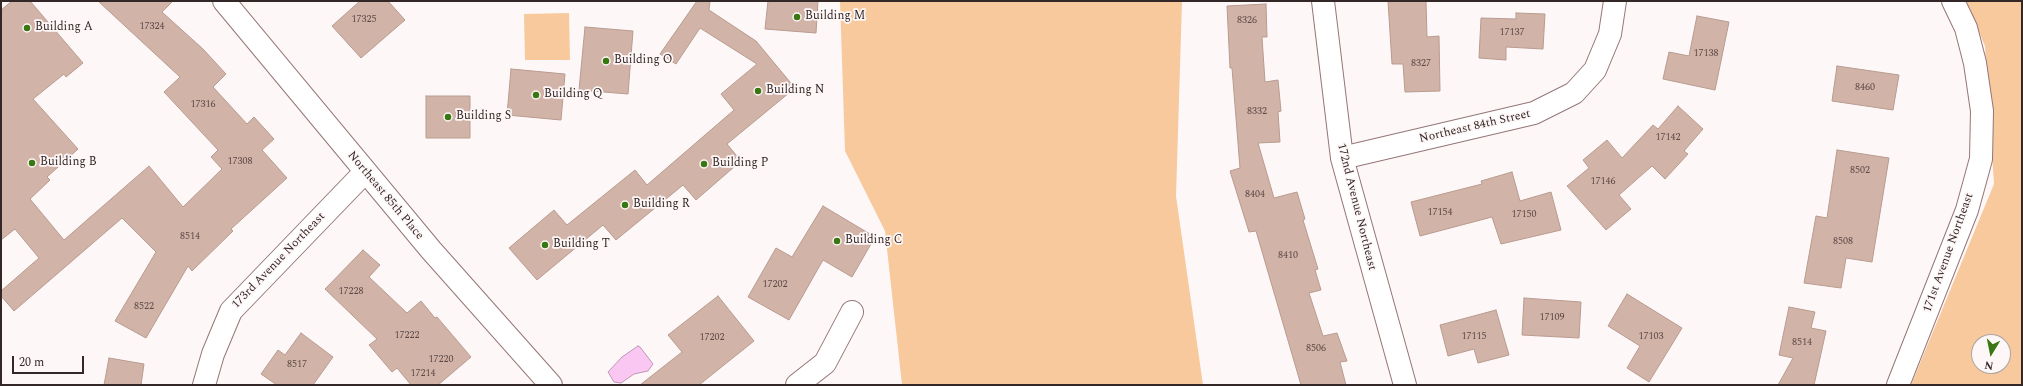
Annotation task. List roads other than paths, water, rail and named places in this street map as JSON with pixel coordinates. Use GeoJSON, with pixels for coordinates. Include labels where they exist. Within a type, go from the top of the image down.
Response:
{"type":"FeatureCollection","features":[{"type":"Feature","properties":{"kind":"street","name":"Northeast 85th Place"},"geometry":{"type":"LineString","coordinates":[[224,1],[431,250],[551,385]]}},
{"type":"Feature","properties":{"kind":"street","name":"172nd Avenue Northeast"},"geometry":{"type":"LineString","coordinates":[[1323,1],[1342,158],[1405,385]]}},
{"type":"Feature","properties":{"kind":"street","name":"Northeast 84th Street"},"geometry":{"type":"LineString","coordinates":[[1342,158],[1534,113],[1574,93],[1595,70],[1610,34],[1615,1]]}},
{"type":"Feature","properties":{"kind":"street","name":"171st Avenue Northeast"},"geometry":{"type":"LineString","coordinates":[[1898,385],[1967,210],[1981,159],[1982,111],[1975,62],[1966,28],[1953,1]]}},
{"type":"Feature","properties":{"kind":"street","name":"173rd Avenue Northeast"},"geometry":{"type":"LineString","coordinates":[[204,385],[213,354],[231,311],[365,172]]}},
{"type":"Feature","properties":{"kind":"street"},"geometry":{"type":"LineString","coordinates":[[797,385],[825,363],[852,312]]}},
{"type":"Feature","properties":{"kind":"place","name":"Building M"},"geometry":{"type":"Point","coordinates":[797,17]}},
{"type":"Feature","properties":{"kind":"place","name":"Building A"},"geometry":{"type":"Point","coordinates":[27,28]}},
{"type":"Feature","properties":{"kind":"place","name":"Building O"},"geometry":{"type":"Point","coordinates":[606,61]}},
{"type":"Feature","properties":{"kind":"place","name":"Building N"},"geometry":{"type":"Point","coordinates":[758,91]}},
{"type":"Feature","properties":{"kind":"place","name":"Building Q"},"geometry":{"type":"Point","coordinates":[536,95]}},
{"type":"Feature","properties":{"kind":"place","name":"Building S"},"geometry":{"type":"Point","coordinates":[448,117]}},
{"type":"Feature","properties":{"kind":"place","name":"Building B"},"geometry":{"type":"Point","coordinates":[32,163]}},
{"type":"Feature","properties":{"kind":"place","name":"Building P"},"geometry":{"type":"Point","coordinates":[704,164]}},
{"type":"Feature","properties":{"kind":"place","name":"Building R"},"geometry":{"type":"Point","coordinates":[625,205]}},
{"type":"Feature","properties":{"kind":"place","name":"Building C"},"geometry":{"type":"Point","coordinates":[837,241]}},
{"type":"Feature","properties":{"kind":"place","name":"Building T"},"geometry":{"type":"Point","coordinates":[545,245]}}]}
